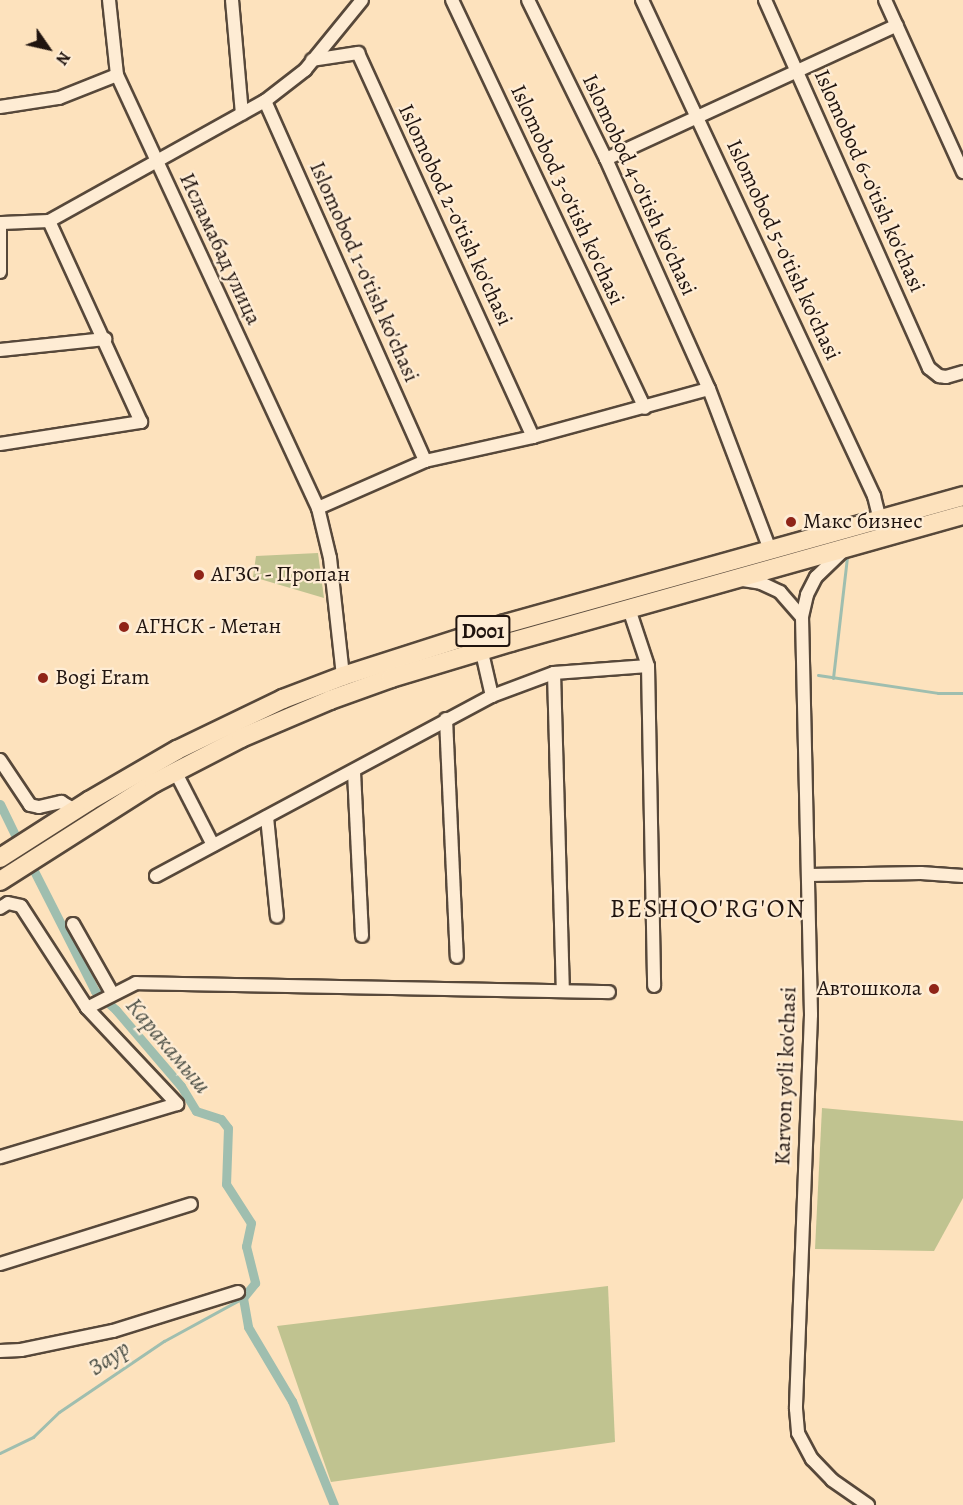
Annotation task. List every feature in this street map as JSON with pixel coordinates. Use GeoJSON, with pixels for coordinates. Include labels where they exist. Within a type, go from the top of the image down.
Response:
{"type":"FeatureCollection","features":[{"type":"Feature","properties":{"kind":"highway","name":"D001"},"geometry":{"type":"LineString","coordinates":[[5,878],[75,810],[206,735],[282,699],[343,676],[505,624],[963,496]]}},
{"type":"Feature","properties":{"kind":"highway","name":"D001"},"geometry":{"type":"LineString","coordinates":[[0,858],[37,846],[175,771],[271,724],[330,700],[511,642],[963,515]]}},
{"type":"Feature","properties":{"kind":"highway"},"geometry":{"type":"LineString","coordinates":[[693,572],[698,590]]}},
{"type":"Feature","properties":{"kind":"highway"},"geometry":{"type":"LineString","coordinates":[[505,624],[511,642]]}},
{"type":"Feature","properties":{"kind":"street","name":"Исламабад улица"},"geometry":{"type":"LineString","coordinates":[[109,0],[117,75],[318,508],[330,558],[343,676]]}},
{"type":"Feature","properties":{"kind":"street"},"geometry":{"type":"LineString","coordinates":[[232,0],[242,114]]}},
{"type":"Feature","properties":{"kind":"street"},"geometry":{"type":"LineString","coordinates":[[0,272],[1,223],[50,221],[265,100],[305,70],[362,0]]}},
{"type":"Feature","properties":{"kind":"street","name":"Islomobod 3-o'tish ko'chasi"},"geometry":{"type":"LineString","coordinates":[[452,0],[645,408]]}},
{"type":"Feature","properties":{"kind":"street","name":"Islomobod 4-o'tish ko'chasi"},"geometry":{"type":"LineString","coordinates":[[528,0],[606,159],[709,389],[770,550]]}},
{"type":"Feature","properties":{"kind":"street","name":"Islomobod 5-o'tish ko'chasi"},"geometry":{"type":"LineString","coordinates":[[642,0],[874,496],[880,519]]}},
{"type":"Feature","properties":{"kind":"street","name":"Islomobod 6-o'tish ko'chasi"},"geometry":{"type":"LineString","coordinates":[[765,0],[928,368],[939,376],[946,377],[963,372]]}},
{"type":"Feature","properties":{"kind":"street"},"geometry":{"type":"LineString","coordinates":[[885,0],[963,172]]}},
{"type":"Feature","properties":{"kind":"street"},"geometry":{"type":"LineString","coordinates":[[606,159],[897,25]]}},
{"type":"Feature","properties":{"kind":"street","name":"Islomobod 2-o'tish ko'chasi"},"geometry":{"type":"LineString","coordinates":[[312,60],[358,53],[533,437]]}},
{"type":"Feature","properties":{"kind":"street"},"geometry":{"type":"LineString","coordinates":[[0,107],[59,98],[117,75]]}},
{"type":"Feature","properties":{"kind":"street","name":"Islomobod 1-o'tish ko'chasi"},"geometry":{"type":"LineString","coordinates":[[265,100],[425,461]]}},
{"type":"Feature","properties":{"kind":"street"},"geometry":{"type":"LineString","coordinates":[[0,444],[141,422],[50,221]]}},
{"type":"Feature","properties":{"kind":"street"},"geometry":{"type":"LineString","coordinates":[[0,350],[105,339]]}},
{"type":"Feature","properties":{"kind":"street"},"geometry":{"type":"LineString","coordinates":[[318,508],[425,461],[533,437],[709,389]]}},
{"type":"Feature","properties":{"kind":"street","name":"Karvon yo‘li ko'chasi"},"geometry":{"type":"LineString","coordinates":[[848,548],[816,578],[807,595],[802,617],[811,1015],[799,1260],[796,1421],[800,1438],[815,1463],[842,1487],[868,1505]]}},
{"type":"Feature","properties":{"kind":"street"},"geometry":{"type":"LineString","coordinates":[[736,579],[770,586],[790,600],[802,617]]}},
{"type":"Feature","properties":{"kind":"street"},"geometry":{"type":"LineString","coordinates":[[629,609],[648,666],[654,986]]}},
{"type":"Feature","properties":{"kind":"street"},"geometry":{"type":"LineString","coordinates":[[483,657],[492,696]]}},
{"type":"Feature","properties":{"kind":"street"},"geometry":{"type":"LineString","coordinates":[[156,876],[354,772],[446,719],[492,696],[554,673],[648,666]]}},
{"type":"Feature","properties":{"kind":"street"},"geometry":{"type":"LineString","coordinates":[[554,673],[563,989]]}},
{"type":"Feature","properties":{"kind":"street"},"geometry":{"type":"LineString","coordinates":[[446,719],[458,957]]}},
{"type":"Feature","properties":{"kind":"street"},"geometry":{"type":"LineString","coordinates":[[0,760],[30,805],[39,807],[61,802],[69,804],[75,810]]}},
{"type":"Feature","properties":{"kind":"street"},"geometry":{"type":"LineString","coordinates":[[175,771],[213,845]]}},
{"type":"Feature","properties":{"kind":"street"},"geometry":{"type":"LineString","coordinates":[[354,772],[362,936]]}},
{"type":"Feature","properties":{"kind":"street"},"geometry":{"type":"LineString","coordinates":[[267,817],[277,917]]}},
{"type":"Feature","properties":{"kind":"street"},"geometry":{"type":"LineString","coordinates":[[809,875],[921,873],[963,876]]}},
{"type":"Feature","properties":{"kind":"street"},"geometry":{"type":"LineString","coordinates":[[0,908],[8,903],[21,906],[87,1008],[177,1104],[0,1157]]}},
{"type":"Feature","properties":{"kind":"street"},"geometry":{"type":"LineString","coordinates":[[73,924],[112,993]]}},
{"type":"Feature","properties":{"kind":"street"},"geometry":{"type":"LineString","coordinates":[[87,1008],[112,993],[136,983],[563,989],[609,992]]}},
{"type":"Feature","properties":{"kind":"street"},"geometry":{"type":"LineString","coordinates":[[0,1264],[191,1203]]}},
{"type":"Feature","properties":{"kind":"street"},"geometry":{"type":"LineString","coordinates":[[0,1351],[113,1331],[238,1292]]}},
{"type":"Feature","properties":{"kind":"green space"},"geometry":{"type":"Polygon","coordinates":[[[318,553],[324,598],[253,577],[256,556],[318,553]]]}},
{"type":"Feature","properties":{"kind":"green space"},"geometry":{"type":"Polygon","coordinates":[[[822,1108],[963,1121],[963,1198],[934,1251],[815,1249],[822,1108]]]}},
{"type":"Feature","properties":{"kind":"green space"},"geometry":{"type":"Polygon","coordinates":[[[608,1286],[615,1442],[331,1482],[277,1326],[608,1286]]]}},
{"type":"Feature","properties":{"kind":"waterway"},"geometry":{"type":"LineString","coordinates":[[833,678],[847,557]]}},
{"type":"Feature","properties":{"kind":"waterway"},"geometry":{"type":"LineString","coordinates":[[818,675],[938,693],[963,693]]}},
{"type":"Feature","properties":{"kind":"waterway","name":"Каракамыш"},"geometry":{"type":"LineString","coordinates":[[0,804],[21,847]]}},
{"type":"Feature","properties":{"kind":"waterway","name":"Каракамыш"},"geometry":{"type":"LineString","coordinates":[[28,859],[95,991],[116,1010],[181,1086],[196,1111],[221,1119],[228,1128],[226,1184],[251,1223],[246,1246],[255,1283],[243,1298],[248,1327],[292,1401],[334,1505]]}},
{"type":"Feature","properties":{"kind":"waterway","name":"Заур"},"geometry":{"type":"LineString","coordinates":[[0,1453],[33,1437],[59,1412],[164,1341],[243,1298]]}},
{"type":"Feature","properties":{"kind":"place","name":"Макс бизнес"},"geometry":{"type":"Point","coordinates":[791,522]}},
{"type":"Feature","properties":{"kind":"place","name":"АГЗС - Пропан"},"geometry":{"type":"Point","coordinates":[199,575]}},
{"type":"Feature","properties":{"kind":"place","name":"АГНСК - Метан"},"geometry":{"type":"Point","coordinates":[124,627]}},
{"type":"Feature","properties":{"kind":"place","name":"Bogi Eram"},"geometry":{"type":"Point","coordinates":[43,678]}},
{"type":"Feature","properties":{"kind":"place","name":"Автошкола"},"geometry":{"type":"Point","coordinates":[934,989]}},
{"type":"Feature","properties":{"kind":"district","name":"BESHQO'RG'ON"},"geometry":{"type":"Point","coordinates":[708,909]}}]}
